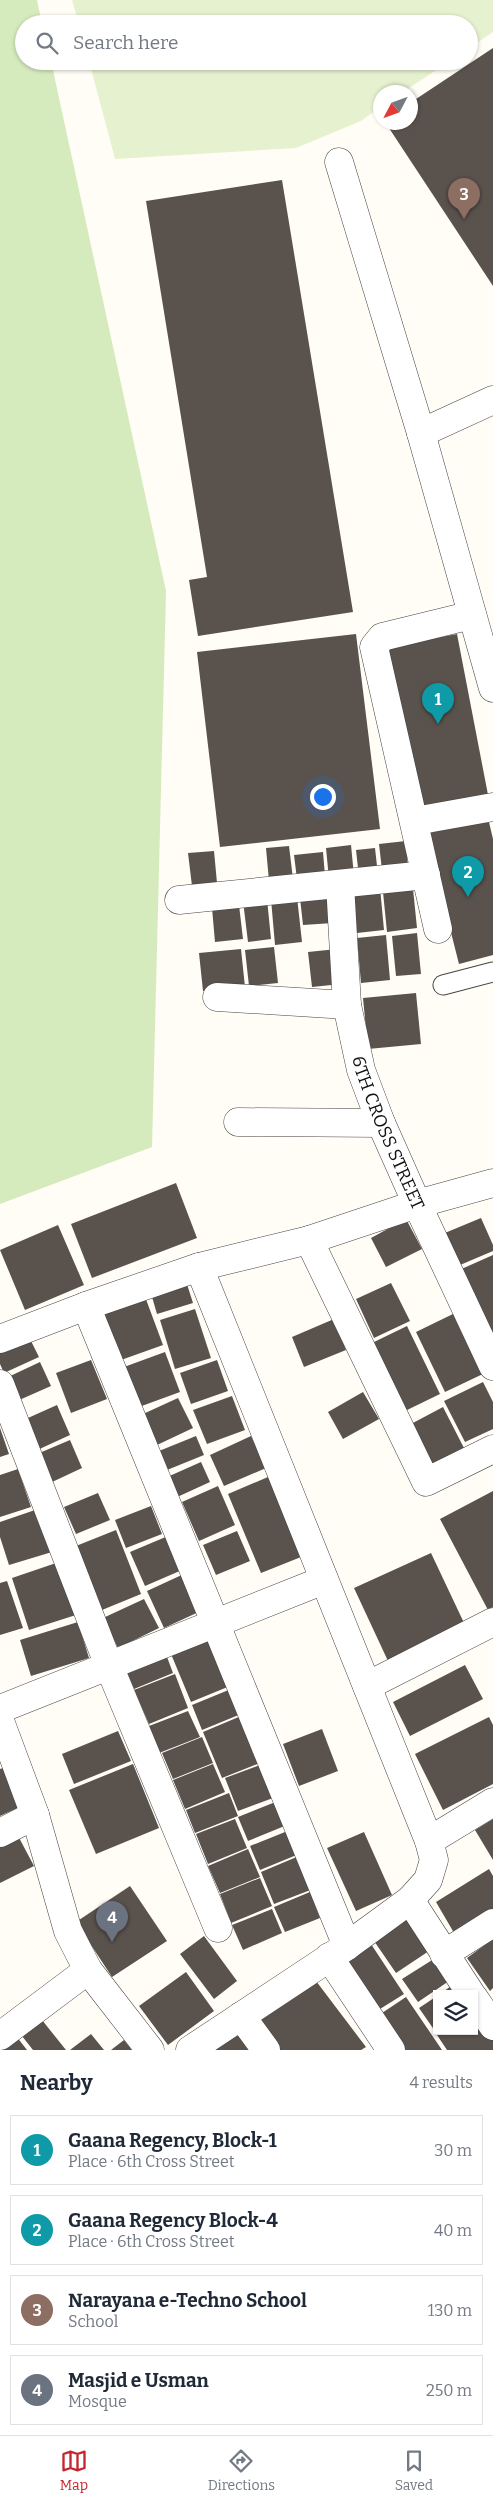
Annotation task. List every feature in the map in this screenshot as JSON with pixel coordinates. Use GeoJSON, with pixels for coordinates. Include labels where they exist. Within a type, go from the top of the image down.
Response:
{"type":"FeatureCollection","features":[{"type":"Feature","properties":{"kind":"street"},"geometry":{"type":"LineString","coordinates":[[339,162],[421,433],[493,688]]}},
{"type":"Feature","properties":{"kind":"street"},"geometry":{"type":"LineString","coordinates":[[421,433],[493,400]]}},
{"type":"Feature","properties":{"kind":"street"},"geometry":{"type":"LineString","coordinates":[[438,929],[374,647],[382,637],[472,616]]}},
{"type":"Feature","properties":{"kind":"street"},"geometry":{"type":"LineString","coordinates":[[415,821],[493,807]]}},
{"type":"Feature","properties":{"kind":"street"},"geometry":{"type":"LineString","coordinates":[[179,900],[426,875]]}},
{"type":"Feature","properties":{"kind":"street","name":"6TH CROSS STREET"},"geometry":{"type":"LineString","coordinates":[[340,884],[346,1005],[361,1070],[381,1123],[417,1204],[493,1366]]}},
{"type":"Feature","properties":{"kind":"street"},"geometry":{"type":"LineString","coordinates":[[217,997],[346,1005]]}},
{"type":"Feature","properties":{"kind":"street"},"geometry":{"type":"LineString","coordinates":[[238,1122],[381,1123]]}},
{"type":"Feature","properties":{"kind":"street"},"geometry":{"type":"LineString","coordinates":[[0,1339],[86,1306],[199,1267],[308,1240],[417,1204],[493,1183]]}},
{"type":"Feature","properties":{"kind":"street"},"geometry":{"type":"LineString","coordinates":[[308,1240],[426,1482],[493,1449]]}},
{"type":"Feature","properties":{"kind":"street"},"geometry":{"type":"LineString","coordinates":[[190,2050],[338,1951],[410,1900],[428,1880],[434,1860],[429,1841],[199,1267]]}},
{"type":"Feature","properties":{"kind":"street"},"geometry":{"type":"LineString","coordinates":[[86,1306],[216,1623],[338,1951],[392,2050]]}},
{"type":"Feature","properties":{"kind":"street"},"geometry":{"type":"LineString","coordinates":[[0,1384],[109,1666],[218,1928]]}},
{"type":"Feature","properties":{"kind":"street"},"geometry":{"type":"LineString","coordinates":[[0,1709],[324,1580]]}},
{"type":"Feature","properties":{"kind":"street"},"geometry":{"type":"LineString","coordinates":[[367,1686],[493,1622]]}},
{"type":"Feature","properties":{"kind":"street"},"geometry":{"type":"LineString","coordinates":[[0,1721],[35,1815],[68,1931],[88,1970],[150,2050]]}},
{"type":"Feature","properties":{"kind":"street"},"geometry":{"type":"LineString","coordinates":[[429,1841],[493,1802]]}},
{"type":"Feature","properties":{"kind":"street"},"geometry":{"type":"LineString","coordinates":[[0,1833],[35,1815]]}},
{"type":"Feature","properties":{"kind":"street"},"geometry":{"type":"LineString","coordinates":[[410,1900],[468,1990]]}},
{"type":"Feature","properties":{"kind":"street"},"geometry":{"type":"LineString","coordinates":[[444,1954],[493,1923]]}},
{"type":"Feature","properties":{"kind":"street"},"geometry":{"type":"LineString","coordinates":[[0,2036],[88,1970]]}},
{"type":"Feature","properties":{"kind":"street"},"geometry":{"type":"LineString","coordinates":[[478,2004],[493,2026]]}},
{"type":"Feature","properties":{"kind":"street"},"geometry":{"type":"LineString","coordinates":[[241,2016],[266,2050]]}},
{"type":"Feature","properties":{"kind":"lane"},"geometry":{"type":"LineString","coordinates":[[443,986],[493,972]]}},
{"type":"Feature","properties":{"kind":"green space"},"geometry":{"type":"Polygon","coordinates":[[[0,0],[37,0],[40,15],[15,15],[15,70],[53,70],[166,591],[152,1147],[0,1204],[0,0]]]}},
{"type":"Feature","properties":{"kind":"green space"},"geometry":{"type":"Polygon","coordinates":[[[72,0],[493,0],[493,32],[478,42],[478,15],[76,15],[72,0]]]}},
{"type":"Feature","properties":{"kind":"green space"},"geometry":{"type":"Polygon","coordinates":[[[91,70],[436,70],[414,85],[373,85],[373,112],[361,121],[296,148],[115,159],[91,70]]]}},
{"type":"Feature","properties":{"kind":"building"},"geometry":{"type":"Polygon","coordinates":[[[493,48],[493,286],[390,130],[418,130],[418,98],[460,70],[478,70],[478,58],[493,48]]]}},
{"type":"Feature","properties":{"kind":"building"},"geometry":{"type":"Polygon","coordinates":[[[282,180],[353,612],[198,636],[189,580],[207,577],[146,201],[282,180]]]}},
{"type":"Feature","properties":{"kind":"building"},"geometry":{"type":"Polygon","coordinates":[[[356,634],[380,829],[220,847],[197,652],[356,634]]]}},
{"type":"Feature","properties":{"kind":"building"},"geometry":{"type":"Polygon","coordinates":[[[457,634],[489,800],[420,813],[387,647],[457,634]]]}},
{"type":"Feature","properties":{"kind":"building"},"geometry":{"type":"Polygon","coordinates":[[[488,818],[493,839],[493,955],[459,964],[426,834],[488,818]]]}},
{"type":"Feature","properties":{"kind":"building"},"geometry":{"type":"Polygon","coordinates":[[[406,841],[408,868],[382,870],[379,844],[406,841]]]}},
{"type":"Feature","properties":{"kind":"building"},"geometry":{"type":"Polygon","coordinates":[[[351,845],[354,876],[329,879],[326,848],[351,845]]]}},
{"type":"Feature","properties":{"kind":"building"},"geometry":{"type":"Polygon","coordinates":[[[289,846],[293,879],[269,881],[266,848],[289,846]]]}},
{"type":"Feature","properties":{"kind":"building"},"geometry":{"type":"Polygon","coordinates":[[[375,848],[378,875],[359,877],[356,850],[375,848]]]}},
{"type":"Feature","properties":{"kind":"building"},"geometry":{"type":"Polygon","coordinates":[[[214,851],[217,883],[192,886],[188,853],[214,851]]]}},
{"type":"Feature","properties":{"kind":"building"},"geometry":{"type":"Polygon","coordinates":[[[323,852],[325,876],[297,879],[294,855],[323,852]]]}},
{"type":"Feature","properties":{"kind":"building"},"geometry":{"type":"Polygon","coordinates":[[[412,879],[417,928],[387,932],[382,882],[412,879]]]}},
{"type":"Feature","properties":{"kind":"building"},"geometry":{"type":"Polygon","coordinates":[[[380,888],[384,930],[357,933],[353,891],[380,888]]]}},
{"type":"Feature","properties":{"kind":"building"},"geometry":{"type":"Polygon","coordinates":[[[330,896],[333,923],[303,925],[300,898],[330,896]]]}},
{"type":"Feature","properties":{"kind":"building"},"geometry":{"type":"Polygon","coordinates":[[[297,897],[302,942],[275,945],[271,899],[297,897]]]}},
{"type":"Feature","properties":{"kind":"building"},"geometry":{"type":"Polygon","coordinates":[[[267,899],[271,939],[248,942],[243,901],[267,899]]]}},
{"type":"Feature","properties":{"kind":"building"},"geometry":{"type":"Polygon","coordinates":[[[239,905],[243,939],[215,942],[212,908],[239,905]]]}},
{"type":"Feature","properties":{"kind":"building"},"geometry":{"type":"Polygon","coordinates":[[[417,933],[421,974],[396,976],[392,936],[417,933]]]}},
{"type":"Feature","properties":{"kind":"building"},"geometry":{"type":"Polygon","coordinates":[[[386,935],[390,980],[361,983],[357,938],[386,935]]]}},
{"type":"Feature","properties":{"kind":"building"},"geometry":{"type":"Polygon","coordinates":[[[274,947],[278,983],[249,986],[245,950],[274,947]]]}},
{"type":"Feature","properties":{"kind":"building"},"geometry":{"type":"Polygon","coordinates":[[[241,949],[245,987],[203,991],[199,953],[241,949]]]}},
{"type":"Feature","properties":{"kind":"building"},"geometry":{"type":"Polygon","coordinates":[[[337,949],[341,984],[312,987],[308,952],[337,949]]]}},
{"type":"Feature","properties":{"kind":"building"},"geometry":{"type":"Polygon","coordinates":[[[416,993],[421,1044],[368,1049],[363,998],[416,993]]]}},
{"type":"Feature","properties":{"kind":"building"},"geometry":{"type":"Polygon","coordinates":[[[176,1183],[197,1238],[92,1278],[71,1224],[176,1183]]]}},
{"type":"Feature","properties":{"kind":"building"},"geometry":{"type":"Polygon","coordinates":[[[481,1218],[493,1245],[493,1251],[453,1268],[440,1235],[481,1218]]]}},
{"type":"Feature","properties":{"kind":"building"},"geometry":{"type":"Polygon","coordinates":[[[406,1219],[422,1249],[386,1267],[371,1238],[406,1219]]]}},
{"type":"Feature","properties":{"kind":"building"},"geometry":{"type":"Polygon","coordinates":[[[58,1225],[84,1285],[25,1310],[0,1250],[58,1225]]]}},
{"type":"Feature","properties":{"kind":"building"},"geometry":{"type":"Polygon","coordinates":[[[493,1255],[493,1355],[457,1271],[493,1255]]]}},
{"type":"Feature","properties":{"kind":"building"},"geometry":{"type":"Polygon","coordinates":[[[185,1278],[193,1303],[157,1314],[150,1290],[185,1278]]]}},
{"type":"Feature","properties":{"kind":"building"},"geometry":{"type":"Polygon","coordinates":[[[391,1283],[410,1321],[374,1338],[356,1299],[391,1283]]]}},
{"type":"Feature","properties":{"kind":"building"},"geometry":{"type":"Polygon","coordinates":[[[144,1294],[163,1345],[121,1360],[103,1309],[144,1294]]]}},
{"type":"Feature","properties":{"kind":"building"},"geometry":{"type":"Polygon","coordinates":[[[195,1309],[211,1358],[175,1369],[160,1320],[195,1309]]]}},
{"type":"Feature","properties":{"kind":"building"},"geometry":{"type":"Polygon","coordinates":[[[455,1313],[485,1373],[445,1392],[416,1332],[455,1313]]]}},
{"type":"Feature","properties":{"kind":"building"},"geometry":{"type":"Polygon","coordinates":[[[334,1319],[346,1350],[304,1367],[292,1337],[334,1319]]]}},
{"type":"Feature","properties":{"kind":"building"},"geometry":{"type":"Polygon","coordinates":[[[407,1326],[440,1394],[405,1411],[372,1343],[407,1326]]]}},
{"type":"Feature","properties":{"kind":"building"},"geometry":{"type":"Polygon","coordinates":[[[29,1337],[39,1357],[4,1373],[0,1364],[0,1350],[29,1337]]]}},
{"type":"Feature","properties":{"kind":"building"},"geometry":{"type":"Polygon","coordinates":[[[165,1352],[180,1392],[139,1407],[124,1367],[165,1352]]]}},
{"type":"Feature","properties":{"kind":"building"},"geometry":{"type":"Polygon","coordinates":[[[91,1360],[107,1399],[71,1413],[56,1373],[91,1360]]]}},
{"type":"Feature","properties":{"kind":"building"},"geometry":{"type":"Polygon","coordinates":[[[217,1360],[228,1391],[191,1404],[180,1373],[217,1360]]]}},
{"type":"Feature","properties":{"kind":"building"},"geometry":{"type":"Polygon","coordinates":[[[40,1362],[51,1386],[17,1401],[6,1378],[40,1362]]]}},
{"type":"Feature","properties":{"kind":"building"},"geometry":{"type":"Polygon","coordinates":[[[483,1382],[493,1402],[493,1429],[465,1442],[444,1401],[483,1382]]]}},
{"type":"Feature","properties":{"kind":"building"},"geometry":{"type":"Polygon","coordinates":[[[363,1392],[379,1419],[343,1439],[328,1412],[363,1392]]]}},
{"type":"Feature","properties":{"kind":"building"},"geometry":{"type":"Polygon","coordinates":[[[232,1396],[245,1430],[207,1444],[193,1410],[232,1396]]]}},
{"type":"Feature","properties":{"kind":"building"},"geometry":{"type":"Polygon","coordinates":[[[178,1398],[193,1428],[157,1445],[143,1414],[178,1398]]]}},
{"type":"Feature","properties":{"kind":"building"},"geometry":{"type":"Polygon","coordinates":[[[57,1405],[70,1435],[33,1452],[19,1422],[57,1405]]]}},
{"type":"Feature","properties":{"kind":"building"},"geometry":{"type":"Polygon","coordinates":[[[443,1407],[466,1452],[434,1469],[411,1424],[443,1407]]]}},
{"type":"Feature","properties":{"kind":"building"},"geometry":{"type":"Polygon","coordinates":[[[0,1428],[9,1454],[0,1457],[0,1428]]]}},
{"type":"Feature","properties":{"kind":"building"},"geometry":{"type":"Polygon","coordinates":[[[196,1436],[204,1455],[167,1470],[159,1451],[196,1436]]]}},
{"type":"Feature","properties":{"kind":"building"},"geometry":{"type":"Polygon","coordinates":[[[251,1436],[266,1468],[224,1486],[210,1455],[251,1436]]]}},
{"type":"Feature","properties":{"kind":"building"},"geometry":{"type":"Polygon","coordinates":[[[70,1440],[82,1468],[50,1483],[37,1454],[70,1440]]]}},
{"type":"Feature","properties":{"kind":"building"},"geometry":{"type":"Polygon","coordinates":[[[201,1462],[210,1482],[175,1498],[165,1478],[201,1462]]]}},
{"type":"Feature","properties":{"kind":"building"},"geometry":{"type":"Polygon","coordinates":[[[18,1469],[31,1507],[0,1517],[0,1475],[18,1469]]]}},
{"type":"Feature","properties":{"kind":"building"},"geometry":{"type":"Polygon","coordinates":[[[268,1477],[301,1557],[261,1573],[228,1494],[268,1477]]]}},
{"type":"Feature","properties":{"kind":"building"},"geometry":{"type":"Polygon","coordinates":[[[218,1486],[235,1525],[199,1541],[182,1502],[218,1486]]]}},
{"type":"Feature","properties":{"kind":"building"},"geometry":{"type":"Polygon","coordinates":[[[493,1491],[493,1607],[488,1610],[440,1519],[493,1491]]]}},
{"type":"Feature","properties":{"kind":"building"},"geometry":{"type":"Polygon","coordinates":[[[98,1493],[110,1520],[76,1534],[64,1507],[98,1493]]]}},
{"type":"Feature","properties":{"kind":"building"},"geometry":{"type":"Polygon","coordinates":[[[151,1506],[162,1534],[126,1548],[115,1520],[151,1506]]]}},
{"type":"Feature","properties":{"kind":"building"},"geometry":{"type":"Polygon","coordinates":[[[38,1509],[52,1552],[9,1565],[0,1537],[0,1522],[38,1509]]]}},
{"type":"Feature","properties":{"kind":"building"},"geometry":{"type":"Polygon","coordinates":[[[116,1530],[141,1594],[102,1610],[76,1546],[116,1530]]]}},
{"type":"Feature","properties":{"kind":"building"},"geometry":{"type":"Polygon","coordinates":[[[237,1531],[250,1561],[216,1575],[203,1545],[237,1531]]]}},
{"type":"Feature","properties":{"kind":"building"},"geometry":{"type":"Polygon","coordinates":[[[168,1536],[182,1570],[145,1586],[130,1552],[168,1536]]]}},
{"type":"Feature","properties":{"kind":"building"},"geometry":{"type":"Polygon","coordinates":[[[431,1553],[465,1625],[388,1661],[354,1588],[431,1553]]]}},
{"type":"Feature","properties":{"kind":"building"},"geometry":{"type":"Polygon","coordinates":[[[62,1561],[79,1614],[29,1630],[12,1578],[62,1561]]]}},
{"type":"Feature","properties":{"kind":"building"},"geometry":{"type":"Polygon","coordinates":[[[186,1573],[203,1610],[164,1628],[147,1591],[186,1573]]]}},
{"type":"Feature","properties":{"kind":"building"},"geometry":{"type":"Polygon","coordinates":[[[7,1581],[23,1628],[0,1635],[0,1583],[7,1581]]]}},
{"type":"Feature","properties":{"kind":"building"},"geometry":{"type":"Polygon","coordinates":[[[144,1599],[159,1628],[118,1648],[103,1618],[144,1599]]]}},
{"type":"Feature","properties":{"kind":"building"},"geometry":{"type":"Polygon","coordinates":[[[78,1622],[89,1658],[31,1676],[20,1640],[78,1622]]]}},
{"type":"Feature","properties":{"kind":"building"},"geometry":{"type":"Polygon","coordinates":[[[210,1639],[230,1686],[191,1702],[171,1654],[210,1639]]]}},
{"type":"Feature","properties":{"kind":"building"},"geometry":{"type":"Polygon","coordinates":[[[164,1649],[173,1673],[134,1689],[124,1665],[164,1649]]]}},
{"type":"Feature","properties":{"kind":"building"},"geometry":{"type":"Polygon","coordinates":[[[465,1665],[483,1699],[410,1736],[393,1702],[465,1665]]]}},
{"type":"Feature","properties":{"kind":"building"},"geometry":{"type":"Polygon","coordinates":[[[175,1674],[188,1708],[149,1724],[134,1690],[175,1674]]]}},
{"type":"Feature","properties":{"kind":"building"},"geometry":{"type":"Polygon","coordinates":[[[231,1689],[241,1714],[202,1730],[192,1705],[231,1689]]]}},
{"type":"Feature","properties":{"kind":"building"},"geometry":{"type":"Polygon","coordinates":[[[188,1711],[200,1737],[159,1753],[149,1726],[188,1711]]]}},
{"type":"Feature","properties":{"kind":"building"},"geometry":{"type":"Polygon","coordinates":[[[241,1716],[260,1763],[222,1778],[203,1732],[241,1716]]]}},
{"type":"Feature","properties":{"kind":"building"},"geometry":{"type":"Polygon","coordinates":[[[489,1717],[493,1725],[493,1784],[443,1810],[415,1754],[489,1717]]]}},
{"type":"Feature","properties":{"kind":"building"},"geometry":{"type":"Polygon","coordinates":[[[322,1729],[338,1771],[299,1786],[283,1744],[322,1729]]]}},
{"type":"Feature","properties":{"kind":"building"},"geometry":{"type":"Polygon","coordinates":[[[118,1731],[131,1761],[74,1784],[62,1754],[118,1731]]]}},
{"type":"Feature","properties":{"kind":"building"},"geometry":{"type":"Polygon","coordinates":[[[202,1737],[213,1763],[173,1779],[162,1753],[202,1737]]]}},
{"type":"Feature","properties":{"kind":"building"},"geometry":{"type":"Polygon","coordinates":[[[133,1764],[159,1828],[96,1854],[69,1790],[133,1764]]]}},
{"type":"Feature","properties":{"kind":"building"},"geometry":{"type":"Polygon","coordinates":[[[213,1764],[225,1792],[185,1809],[173,1780],[213,1764]]]}},
{"type":"Feature","properties":{"kind":"building"},"geometry":{"type":"Polygon","coordinates":[[[260,1765],[273,1798],[238,1811],[225,1778],[260,1765]]]}},
{"type":"Feature","properties":{"kind":"building"},"geometry":{"type":"Polygon","coordinates":[[[6,1767],[22,1806],[0,1816],[0,1769],[6,1767]]]}},
{"type":"Feature","properties":{"kind":"building"},"geometry":{"type":"Polygon","coordinates":[[[229,1793],[238,1816],[195,1833],[186,1810],[229,1793]]]}},
{"type":"Feature","properties":{"kind":"building"},"geometry":{"type":"Polygon","coordinates":[[[278,1801],[287,1825],[248,1841],[238,1817],[278,1801]]]}},
{"type":"Feature","properties":{"kind":"building"},"geometry":{"type":"Polygon","coordinates":[[[235,1819],[247,1848],[208,1864],[196,1834],[235,1819]]]}},
{"type":"Feature","properties":{"kind":"building"},"geometry":{"type":"Polygon","coordinates":[[[493,1819],[493,1860],[475,1830],[493,1819]]]}},
{"type":"Feature","properties":{"kind":"building"},"geometry":{"type":"Polygon","coordinates":[[[290,1830],[299,1854],[260,1870],[250,1846],[290,1830]]]}},
{"type":"Feature","properties":{"kind":"building"},"geometry":{"type":"Polygon","coordinates":[[[16,1832],[34,1866],[0,1883],[0,1840],[16,1832]]]}},
{"type":"Feature","properties":{"kind":"building"},"geometry":{"type":"Polygon","coordinates":[[[364,1832],[392,1895],[356,1911],[327,1848],[364,1832]]]}},
{"type":"Feature","properties":{"kind":"building"},"geometry":{"type":"Polygon","coordinates":[[[248,1849],[260,1877],[220,1893],[208,1866],[248,1849]]]}},
{"type":"Feature","properties":{"kind":"building"},"geometry":{"type":"Polygon","coordinates":[[[299,1856],[313,1889],[274,1904],[261,1872],[299,1856]]]}},
{"type":"Feature","properties":{"kind":"building"},"geometry":{"type":"Polygon","coordinates":[[[489,1869],[493,1876],[493,1916],[457,1938],[436,1902],[489,1869]]]}},
{"type":"Feature","properties":{"kind":"building"},"geometry":{"type":"Polygon","coordinates":[[[260,1878],[272,1906],[231,1923],[220,1894],[260,1878]]]}},
{"type":"Feature","properties":{"kind":"building"},"geometry":{"type":"Polygon","coordinates":[[[130,1886],[167,1941],[112,1977],[76,1922],[130,1886]]]}},
{"type":"Feature","properties":{"kind":"building"},"geometry":{"type":"Polygon","coordinates":[[[310,1892],[320,1918],[285,1932],[274,1907],[310,1892]]]}},
{"type":"Feature","properties":{"kind":"building"},"geometry":{"type":"Polygon","coordinates":[[[272,1909],[282,1933],[243,1950],[232,1925],[272,1909]]]}},
{"type":"Feature","properties":{"kind":"building"},"geometry":{"type":"Polygon","coordinates":[[[406,1915],[429,1951],[396,1973],[372,1938],[406,1915]]]}},
{"type":"Feature","properties":{"kind":"building"},"geometry":{"type":"Polygon","coordinates":[[[204,1936],[237,1981],[214,1999],[180,1954],[204,1936]]]}},
{"type":"Feature","properties":{"kind":"building"},"geometry":{"type":"Polygon","coordinates":[[[493,1939],[493,1988],[490,1991],[467,1958],[493,1939]]]}},
{"type":"Feature","properties":{"kind":"building"},"geometry":{"type":"Polygon","coordinates":[[[369,1941],[404,1994],[372,2014],[338,1962],[369,1941]]]}},
{"type":"Feature","properties":{"kind":"building"},"geometry":{"type":"Polygon","coordinates":[[[437,1957],[452,1979],[433,1990],[418,2002],[402,1979],[437,1957]]]}},
{"type":"Feature","properties":{"kind":"building"},"geometry":{"type":"Polygon","coordinates":[[[186,1972],[214,2011],[168,2045],[139,2006],[186,1972]]]}},
{"type":"Feature","properties":{"kind":"building"},"geometry":{"type":"Polygon","coordinates":[[[313,1977],[366,2047],[361,2050],[278,2050],[255,2020],[313,1977]]]}},
{"type":"Feature","properties":{"kind":"building"},"geometry":{"type":"Polygon","coordinates":[[[454,1984],[458,1990],[446,1990],[454,1984]]]}},
{"type":"Feature","properties":{"kind":"building"},"geometry":{"type":"Polygon","coordinates":[[[406,1997],[442,2050],[398,2050],[376,2017],[406,1997]]]}},
{"type":"Feature","properties":{"kind":"building"},"geometry":{"type":"Polygon","coordinates":[[[433,1999],[433,2028],[419,2008],[433,1999]]]}},
{"type":"Feature","properties":{"kind":"building"},"geometry":{"type":"Polygon","coordinates":[[[478,2015],[493,2034],[493,2050],[447,2050],[437,2035],[478,2035],[478,2015]]]}},
{"type":"Feature","properties":{"kind":"building"},"geometry":{"type":"Polygon","coordinates":[[[42,2020],[66,2050],[33,2050],[22,2036],[42,2020]]]}},
{"type":"Feature","properties":{"kind":"building"},"geometry":{"type":"Polygon","coordinates":[[[235,2030],[250,2050],[208,2050],[235,2030]]]}},
{"type":"Feature","properties":{"kind":"building"},"geometry":{"type":"Polygon","coordinates":[[[13,2032],[27,2050],[0,2050],[0,2042],[13,2032]]]}},
{"type":"Feature","properties":{"kind":"building"},"geometry":{"type":"Polygon","coordinates":[[[91,2034],[104,2050],[70,2050],[91,2034]]]}},
{"type":"Feature","properties":{"kind":"building"},"geometry":{"type":"Polygon","coordinates":[[[124,2040],[132,2050],[111,2050],[124,2040]]]}},
{"type":"Feature","properties":{"kind":"place","name":"Narayana e-Techno School"},"geometry":{"type":"Point","coordinates":[464,219]}},
{"type":"Feature","properties":{"kind":"place","name":"Gaana Regency, Block-1"},"geometry":{"type":"Point","coordinates":[438,724]}},
{"type":"Feature","properties":{"kind":"place","name":"Gaana Regency Block-4"},"geometry":{"type":"Point","coordinates":[468,897]}},
{"type":"Feature","properties":{"kind":"place","name":"Masjid e Usman"},"geometry":{"type":"Point","coordinates":[112,1942]}}]}
